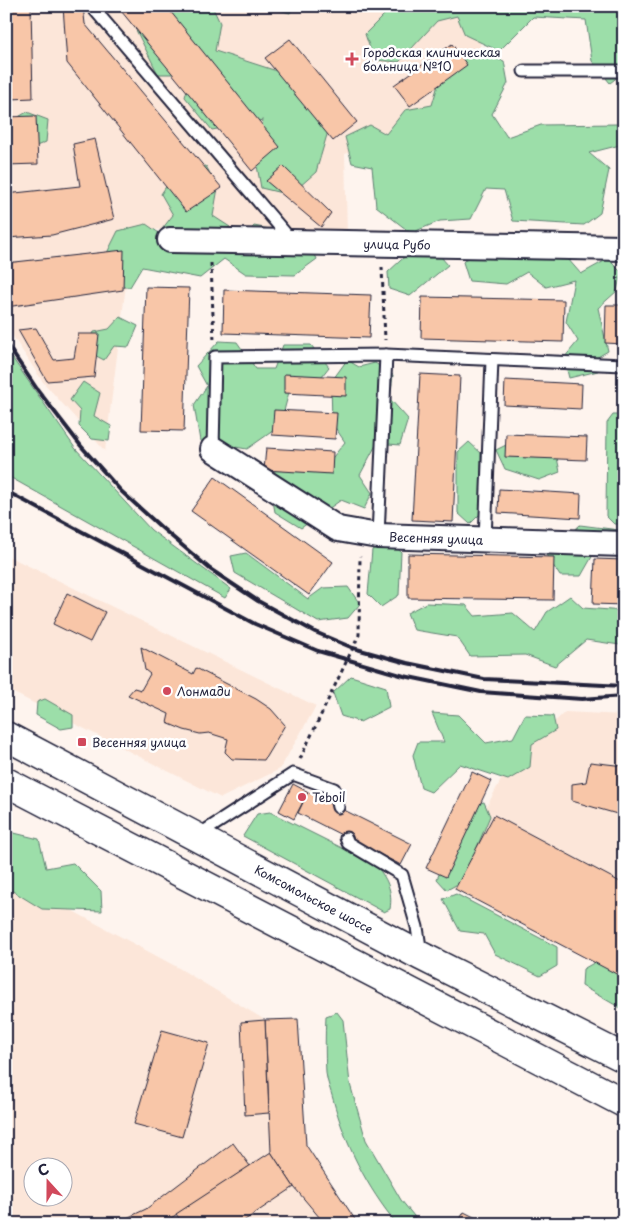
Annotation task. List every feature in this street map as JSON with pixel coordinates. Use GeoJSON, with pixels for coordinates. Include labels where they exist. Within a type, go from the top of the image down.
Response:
{"type":"FeatureCollection","features":[{"type":"Feature","properties":{"kind":"main road","name":"Комсомольское шоссе"},"geometry":{"type":"LineString","coordinates":[[6,736],[421,956],[624,1058]]}},
{"type":"Feature","properties":{"kind":"main road"},"geometry":{"type":"LineString","coordinates":[[6,782],[624,1103]]}},
{"type":"Feature","properties":{"kind":"street","name":"улица Рубо"},"geometry":{"type":"LineString","coordinates":[[170,240],[381,244],[623,243]]}},
{"type":"Feature","properties":{"kind":"street","name":"Весенняя улица"},"geometry":{"type":"LineString","coordinates":[[213,449],[338,529],[369,535],[624,544]]}},
{"type":"Feature","properties":{"kind":"lane"},"geometry":{"type":"LineString","coordinates":[[94,6],[94,9],[293,242]]}},
{"type":"Feature","properties":{"kind":"lane"},"geometry":{"type":"LineString","coordinates":[[524,71],[624,71]]}},
{"type":"Feature","properties":{"kind":"lane"},"geometry":{"type":"LineString","coordinates":[[369,535],[386,355]]}},
{"type":"Feature","properties":{"kind":"lane"},"geometry":{"type":"LineString","coordinates":[[213,449],[215,357],[386,355],[624,365]]}},
{"type":"Feature","properties":{"kind":"lane"},"geometry":{"type":"LineString","coordinates":[[485,540],[492,360]]}},
{"type":"Feature","properties":{"kind":"lane"},"geometry":{"type":"LineString","coordinates":[[197,836],[292,774],[334,789],[338,807]]}},
{"type":"Feature","properties":{"kind":"lane"},"geometry":{"type":"LineString","coordinates":[[346,838],[348,843],[402,875],[417,927],[421,956]]}},
{"type":"Feature","properties":{"kind":"path"},"geometry":{"type":"LineString","coordinates":[[210,240],[215,357]]}},
{"type":"Feature","properties":{"kind":"path"},"geometry":{"type":"LineString","coordinates":[[381,244],[386,355]]}},
{"type":"Feature","properties":{"kind":"path"},"geometry":{"type":"LineString","coordinates":[[292,774],[359,635],[369,535]]}},
{"type":"Feature","properties":{"kind":"shaded area"},"geometry":{"type":"Polygon","coordinates":[[[6,6],[482,6],[477,112],[345,154],[347,234],[133,229],[105,451],[43,382],[6,326],[6,6]]]}},
{"type":"Feature","properties":{"kind":"shaded area"},"geometry":{"type":"Polygon","coordinates":[[[6,555],[316,706],[280,769],[221,798],[6,689],[6,555]]]}},
{"type":"Feature","properties":{"kind":"shaded area"},"geometry":{"type":"Polygon","coordinates":[[[565,712],[624,715],[624,978],[455,889],[446,882],[509,765],[565,712]]]}},
{"type":"Feature","properties":{"kind":"shaded area"},"geometry":{"type":"Polygon","coordinates":[[[6,875],[177,967],[265,1020],[271,1152],[294,1187],[325,1224],[6,1224],[6,875]]]}},
{"type":"Feature","properties":{"kind":"green space"},"geometry":{"type":"Polygon","coordinates":[[[124,6],[212,6],[220,23],[215,51],[286,74],[329,128],[316,172],[290,195],[261,188],[256,160],[263,120],[212,130],[185,97],[191,74],[158,74],[124,6]]]}},
{"type":"Feature","properties":{"kind":"green space"},"geometry":{"type":"Polygon","coordinates":[[[264,6],[293,6],[290,13],[264,6]]]}},
{"type":"Feature","properties":{"kind":"green space"},"geometry":{"type":"Polygon","coordinates":[[[393,6],[617,6],[621,10],[624,28],[624,72],[610,83],[592,61],[586,20],[533,17],[499,51],[465,35],[457,16],[437,21],[399,62],[374,60],[365,34],[393,6]]]}},
{"type":"Feature","properties":{"kind":"green space"},"geometry":{"type":"Polygon","coordinates":[[[470,52],[504,61],[508,83],[492,114],[507,137],[541,125],[618,124],[624,144],[589,153],[609,170],[600,213],[584,225],[513,221],[504,190],[486,189],[471,219],[440,221],[411,233],[376,206],[372,167],[352,163],[345,137],[370,125],[386,134],[405,110],[432,105],[441,75],[470,52]]]}},
{"type":"Feature","properties":{"kind":"green space"},"geometry":{"type":"Polygon","coordinates":[[[27,112],[48,120],[46,142],[22,152],[8,123],[27,112]]]}},
{"type":"Feature","properties":{"kind":"green space"},"geometry":{"type":"Polygon","coordinates":[[[206,166],[218,188],[213,216],[230,227],[235,246],[254,226],[306,236],[317,259],[295,275],[246,274],[224,259],[200,278],[142,267],[130,287],[109,287],[101,265],[118,231],[146,224],[159,233],[173,215],[161,194],[178,169],[206,166]]]}},
{"type":"Feature","properties":{"kind":"green space"},"geometry":{"type":"Polygon","coordinates":[[[434,249],[448,265],[410,296],[389,289],[388,272],[412,250],[434,249]]]}},
{"type":"Feature","properties":{"kind":"green space"},"geometry":{"type":"Polygon","coordinates":[[[477,249],[561,251],[581,274],[608,259],[621,272],[617,291],[598,308],[608,351],[596,358],[598,371],[569,378],[564,358],[578,341],[566,322],[574,280],[546,287],[527,272],[506,284],[469,281],[463,262],[477,249]]]}},
{"type":"Feature","properties":{"kind":"green space"},"geometry":{"type":"Polygon","coordinates":[[[120,317],[138,326],[129,347],[114,346],[104,360],[85,350],[94,332],[109,329],[120,317]]]}},
{"type":"Feature","properties":{"kind":"green space"},"geometry":{"type":"Polygon","coordinates":[[[219,341],[237,342],[256,369],[274,369],[283,345],[311,345],[329,367],[311,390],[289,392],[280,426],[247,449],[200,441],[194,405],[207,386],[196,366],[219,341]]]}},
{"type":"Feature","properties":{"kind":"green space"},"geometry":{"type":"Polygon","coordinates":[[[6,349],[75,448],[151,530],[231,589],[225,598],[6,475],[6,349]]]}},
{"type":"Feature","properties":{"kind":"green space"},"geometry":{"type":"Polygon","coordinates":[[[347,360],[359,367],[375,363],[393,375],[390,399],[408,419],[400,445],[377,443],[360,475],[372,493],[364,509],[341,500],[301,528],[275,512],[269,479],[285,458],[329,462],[345,442],[332,423],[331,382],[347,360]]]}},
{"type":"Feature","properties":{"kind":"green space"},"geometry":{"type":"Polygon","coordinates":[[[83,382],[100,393],[94,416],[111,426],[109,441],[92,439],[79,426],[80,411],[70,400],[83,382]]]}},
{"type":"Feature","properties":{"kind":"green space"},"geometry":{"type":"Polygon","coordinates":[[[613,415],[624,415],[624,524],[614,524],[606,516],[607,423],[613,415]]]}},
{"type":"Feature","properties":{"kind":"green space"},"geometry":{"type":"Polygon","coordinates":[[[518,439],[556,453],[560,472],[539,480],[505,469],[496,450],[518,439]]]}},
{"type":"Feature","properties":{"kind":"green space"},"geometry":{"type":"Polygon","coordinates":[[[469,442],[481,453],[480,514],[470,524],[458,513],[458,452],[469,442]]]}},
{"type":"Feature","properties":{"kind":"green space"},"geometry":{"type":"Polygon","coordinates":[[[580,525],[619,530],[624,539],[624,550],[619,556],[593,555],[581,576],[560,576],[543,550],[567,537],[580,525]]]}},
{"type":"Feature","properties":{"kind":"green space"},"geometry":{"type":"Polygon","coordinates":[[[388,540],[401,552],[399,595],[381,607],[368,594],[372,550],[388,540]]]}},
{"type":"Feature","properties":{"kind":"green space"},"geometry":{"type":"Polygon","coordinates":[[[246,553],[308,599],[323,588],[348,587],[360,604],[348,618],[318,622],[235,573],[231,556],[246,553]]]}},
{"type":"Feature","properties":{"kind":"green space"},"geometry":{"type":"Polygon","coordinates":[[[570,596],[583,608],[624,611],[624,641],[620,645],[586,640],[555,666],[525,655],[470,656],[457,637],[414,630],[407,613],[426,603],[466,605],[475,616],[513,613],[535,632],[547,612],[570,596]]]}},
{"type":"Feature","properties":{"kind":"green space"},"geometry":{"type":"Polygon","coordinates":[[[351,676],[386,687],[389,707],[360,722],[341,716],[333,693],[351,676]]]}},
{"type":"Feature","properties":{"kind":"green space"},"geometry":{"type":"Polygon","coordinates":[[[45,699],[73,715],[73,727],[61,729],[36,715],[37,702],[45,699]]]}},
{"type":"Feature","properties":{"kind":"green space"},"geometry":{"type":"Polygon","coordinates":[[[432,713],[458,715],[486,743],[513,738],[525,715],[553,716],[556,730],[532,744],[530,767],[508,780],[460,764],[431,792],[421,788],[413,755],[418,742],[444,742],[432,713]]]}},
{"type":"Feature","properties":{"kind":"green space"},"geometry":{"type":"Polygon","coordinates":[[[484,802],[490,816],[463,881],[447,890],[437,879],[468,806],[484,802]]]}},
{"type":"Feature","properties":{"kind":"green space"},"geometry":{"type":"Polygon","coordinates":[[[270,812],[374,864],[382,874],[390,890],[390,909],[384,912],[243,836],[257,814],[270,812]]]}},
{"type":"Feature","properties":{"kind":"green space"},"geometry":{"type":"Polygon","coordinates":[[[10,832],[39,839],[46,868],[73,863],[101,891],[102,911],[42,909],[6,887],[6,851],[10,832]]]}},
{"type":"Feature","properties":{"kind":"green space"},"geometry":{"type":"Polygon","coordinates":[[[456,894],[557,947],[557,966],[540,976],[495,954],[484,934],[460,931],[443,899],[456,894]]]}},
{"type":"Feature","properties":{"kind":"green space"},"geometry":{"type":"Polygon","coordinates":[[[599,960],[624,970],[624,1010],[582,986],[583,969],[599,960]]]}},
{"type":"Feature","properties":{"kind":"green space"},"geometry":{"type":"Polygon","coordinates":[[[337,1012],[343,1020],[350,1084],[366,1140],[401,1200],[414,1216],[417,1224],[397,1224],[376,1196],[358,1165],[344,1132],[326,1073],[326,1016],[337,1012]]]}},
{"type":"Feature","properties":{"kind":"building"},"geometry":{"type":"Polygon","coordinates":[[[8,6],[31,6],[33,98],[11,99],[8,6]]]}},
{"type":"Feature","properties":{"kind":"building"},"geometry":{"type":"Polygon","coordinates":[[[63,6],[83,6],[85,24],[222,188],[186,212],[67,63],[63,6]]]}},
{"type":"Feature","properties":{"kind":"building"},"geometry":{"type":"Polygon","coordinates":[[[117,6],[166,6],[280,147],[252,171],[117,6]]]}},
{"type":"Feature","properties":{"kind":"building"},"geometry":{"type":"Polygon","coordinates":[[[290,39],[357,122],[333,141],[265,58],[290,39]]]}},
{"type":"Feature","properties":{"kind":"building"},"geometry":{"type":"Polygon","coordinates":[[[452,44],[467,65],[410,106],[394,85],[452,44]]]}},
{"type":"Feature","properties":{"kind":"building"},"geometry":{"type":"Polygon","coordinates":[[[36,116],[38,164],[6,165],[6,117],[36,116]]]}},
{"type":"Feature","properties":{"kind":"building"},"geometry":{"type":"Polygon","coordinates":[[[95,139],[114,219],[52,235],[6,238],[6,194],[80,186],[73,144],[95,139]]]}},
{"type":"Feature","properties":{"kind":"building"},"geometry":{"type":"Polygon","coordinates":[[[283,166],[331,213],[321,227],[266,181],[283,166]]]}},
{"type":"Feature","properties":{"kind":"building"},"geometry":{"type":"Polygon","coordinates":[[[124,250],[123,290],[6,307],[6,263],[124,250]]]}},
{"type":"Feature","properties":{"kind":"building"},"geometry":{"type":"Polygon","coordinates":[[[146,287],[189,288],[184,431],[141,430],[146,287]]]}},
{"type":"Feature","properties":{"kind":"building"},"geometry":{"type":"Polygon","coordinates":[[[224,290],[371,295],[369,338],[223,333],[224,290]]]}},
{"type":"Feature","properties":{"kind":"building"},"geometry":{"type":"Polygon","coordinates":[[[422,297],[564,300],[563,342],[421,338],[422,297]]]}},
{"type":"Feature","properties":{"kind":"building"},"geometry":{"type":"Polygon","coordinates":[[[606,305],[624,305],[624,344],[605,343],[606,305]]]}},
{"type":"Feature","properties":{"kind":"building"},"geometry":{"type":"Polygon","coordinates":[[[36,328],[54,360],[74,358],[78,334],[99,334],[94,377],[47,381],[18,330],[36,328]]]}},
{"type":"Feature","properties":{"kind":"building"},"geometry":{"type":"Polygon","coordinates":[[[284,374],[346,377],[346,396],[284,393],[284,374]]]}},
{"type":"Feature","properties":{"kind":"building"},"geometry":{"type":"Polygon","coordinates":[[[420,374],[460,376],[453,522],[412,520],[420,374]]]}},
{"type":"Feature","properties":{"kind":"building"},"geometry":{"type":"Polygon","coordinates":[[[505,380],[582,384],[581,409],[504,405],[505,380]]]}},
{"type":"Feature","properties":{"kind":"building"},"geometry":{"type":"Polygon","coordinates":[[[274,410],[337,413],[335,439],[272,435],[274,410]]]}},
{"type":"Feature","properties":{"kind":"building"},"geometry":{"type":"Polygon","coordinates":[[[506,434],[587,437],[586,460],[505,457],[506,434]]]}},
{"type":"Feature","properties":{"kind":"building"},"geometry":{"type":"Polygon","coordinates":[[[266,448],[333,452],[332,474],[264,470],[266,448]]]}},
{"type":"Feature","properties":{"kind":"building"},"geometry":{"type":"Polygon","coordinates":[[[215,477],[333,562],[309,595],[191,511],[215,477]]]}},
{"type":"Feature","properties":{"kind":"building"},"geometry":{"type":"Polygon","coordinates":[[[499,489],[581,494],[580,518],[498,513],[499,489]]]}},
{"type":"Feature","properties":{"kind":"building"},"geometry":{"type":"Polygon","coordinates":[[[408,554],[554,557],[553,600],[408,598],[408,554]]]}},
{"type":"Feature","properties":{"kind":"building"},"geometry":{"type":"Polygon","coordinates":[[[595,559],[624,560],[624,605],[593,604],[595,559]]]}},
{"type":"Feature","properties":{"kind":"building"},"geometry":{"type":"Polygon","coordinates":[[[67,593],[105,612],[90,642],[53,624],[67,593]]]}},
{"type":"Feature","properties":{"kind":"building"},"geometry":{"type":"Polygon","coordinates":[[[141,647],[193,674],[196,668],[256,699],[271,709],[285,725],[264,760],[232,759],[225,752],[228,739],[209,733],[200,734],[184,730],[167,723],[169,714],[128,695],[134,688],[141,690],[150,674],[145,670],[141,647]]]}},
{"type":"Feature","properties":{"kind":"building"},"geometry":{"type":"Polygon","coordinates":[[[590,762],[624,766],[624,816],[572,801],[572,784],[586,782],[590,762]]]}},
{"type":"Feature","properties":{"kind":"building"},"geometry":{"type":"Polygon","coordinates":[[[472,772],[491,781],[446,877],[426,868],[472,772]]]}},
{"type":"Feature","properties":{"kind":"building"},"geometry":{"type":"Polygon","coordinates":[[[293,784],[308,792],[294,819],[279,811],[293,784]]]}},
{"type":"Feature","properties":{"kind":"building"},"geometry":{"type":"Polygon","coordinates":[[[308,792],[412,844],[401,865],[298,813],[308,792]]]}},
{"type":"Feature","properties":{"kind":"building"},"geometry":{"type":"Polygon","coordinates":[[[494,815],[624,884],[624,978],[455,889],[494,815]]]}},
{"type":"Feature","properties":{"kind":"building"},"geometry":{"type":"Polygon","coordinates":[[[298,1019],[306,1145],[358,1224],[325,1224],[294,1187],[271,1152],[265,1020],[298,1019]]]}},
{"type":"Feature","properties":{"kind":"building"},"geometry":{"type":"Polygon","coordinates":[[[265,1020],[269,1113],[245,1115],[241,1022],[265,1020]]]}},
{"type":"Feature","properties":{"kind":"building"},"geometry":{"type":"Polygon","coordinates":[[[162,1030],[209,1043],[182,1137],[134,1124],[162,1030]]]}},
{"type":"Feature","properties":{"kind":"building"},"geometry":{"type":"Polygon","coordinates":[[[233,1143],[250,1166],[162,1224],[114,1224],[146,1209],[233,1143]]]}},
{"type":"Feature","properties":{"kind":"building"},"geometry":{"type":"Polygon","coordinates":[[[271,1152],[294,1187],[239,1224],[183,1224],[176,1214],[271,1152]]]}},
{"type":"Feature","properties":{"kind":"building"},"geometry":{"type":"Polygon","coordinates":[[[464,1212],[488,1224],[457,1224],[464,1212]]]}},
{"type":"Feature","properties":{"kind":"railway"},"geometry":{"type":"LineString","coordinates":[[6,343],[37,389],[81,446],[121,491],[210,569],[258,601],[315,632],[353,648],[407,663],[484,679],[624,686]]}},
{"type":"Feature","properties":{"kind":"railway"},"geometry":{"type":"LineString","coordinates":[[6,491],[255,624],[318,651],[404,676],[481,692],[582,699],[624,696]]}},
{"type":"Feature","properties":{"kind":"place","name":"Городская клиническая больница №10"},"geometry":{"type":"Point","coordinates":[352,59]}},
{"type":"Feature","properties":{"kind":"place","name":"Лонмади"},"geometry":{"type":"Point","coordinates":[167,691]}},
{"type":"Feature","properties":{"kind":"place","name":"Весенняя улица"},"geometry":{"type":"Point","coordinates":[82,742]}},
{"type":"Feature","properties":{"kind":"place","name":"Teboil"},"geometry":{"type":"Point","coordinates":[302,797]}}]}
